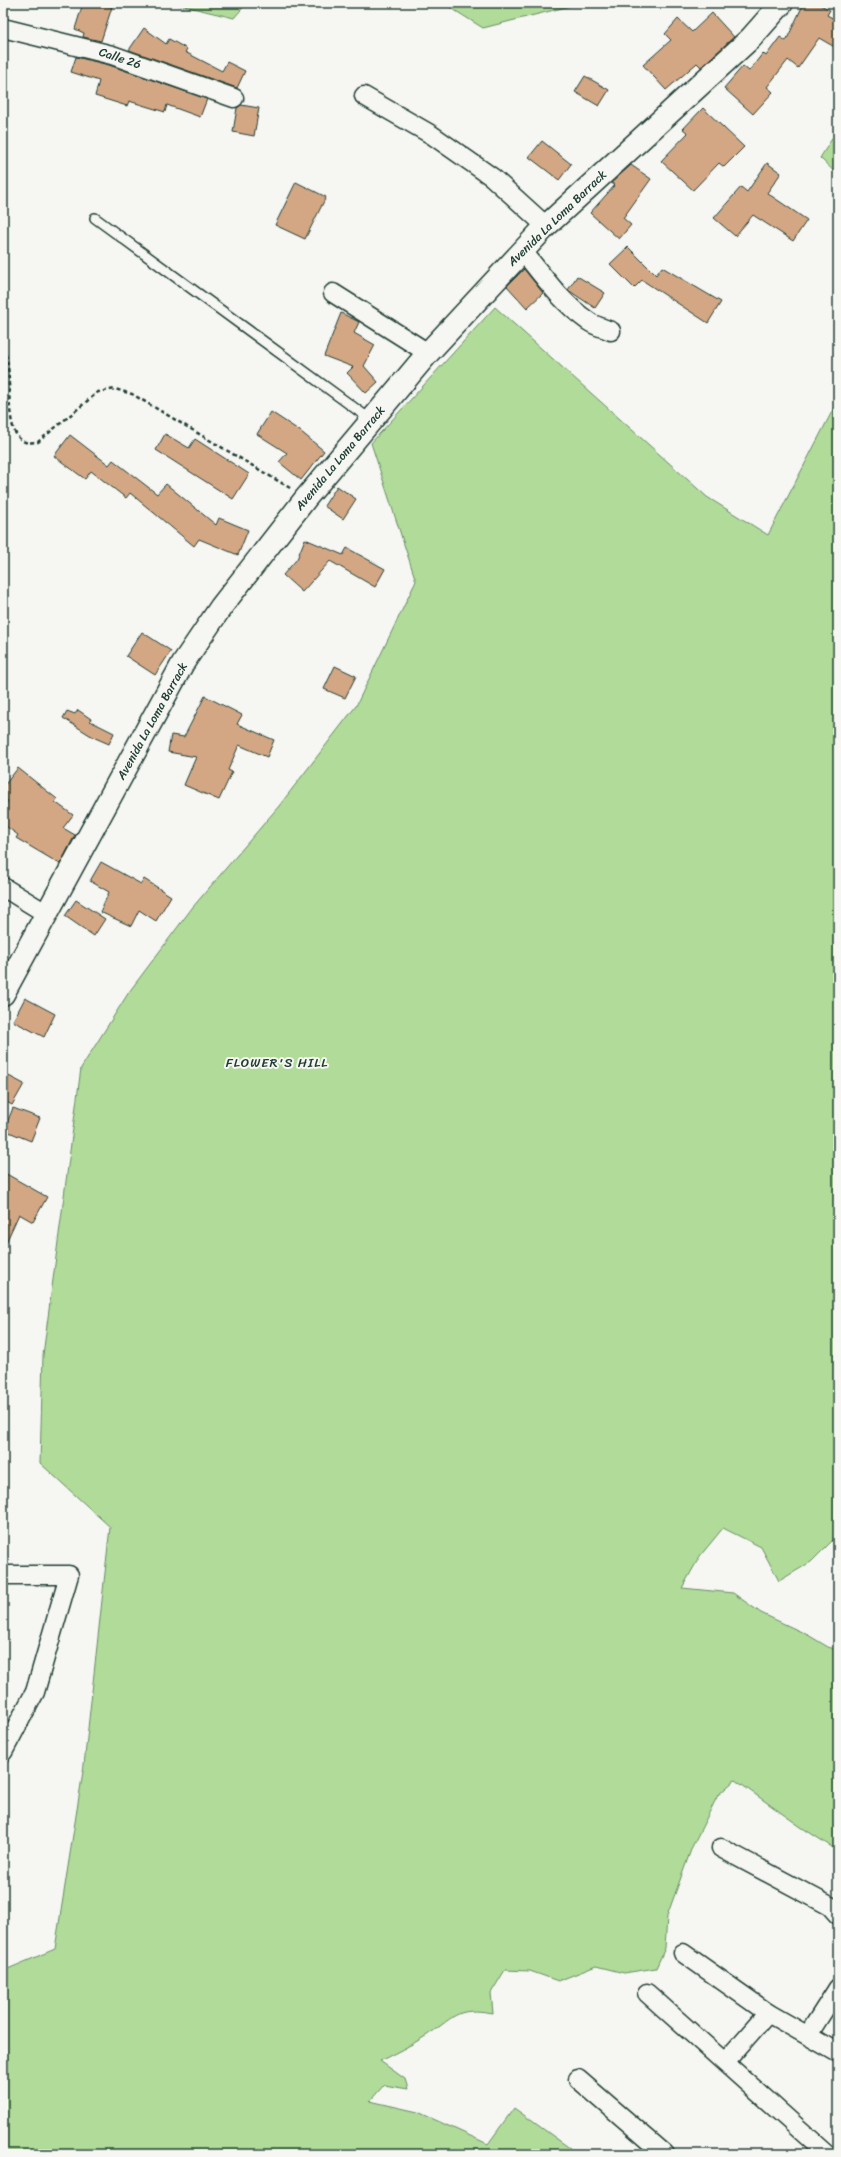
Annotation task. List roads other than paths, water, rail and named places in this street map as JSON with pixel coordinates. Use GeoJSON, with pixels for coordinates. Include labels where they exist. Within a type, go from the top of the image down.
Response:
{"type":"FeatureCollection","features":[{"type":"Feature","properties":{"kind":"main road","name":"Avenida La Loma Barrack"},"geometry":{"type":"LineString","coordinates":[[3,994],[183,663],[221,607],[306,498],[428,354],[522,250],[546,226],[751,38],[782,3]]}},
{"type":"Feature","properties":{"kind":"street","name":"Calle 26"},"geometry":{"type":"LineString","coordinates":[[3,28],[112,55],[234,98]]}},
{"type":"Feature","properties":{"kind":"street"},"geometry":{"type":"LineString","coordinates":[[364,96],[432,135],[492,177],[546,226]]}},
{"type":"Feature","properties":{"kind":"street"},"geometry":{"type":"LineString","coordinates":[[522,250],[558,295],[589,322],[611,331]]}},
{"type":"Feature","properties":{"kind":"street"},"geometry":{"type":"LineString","coordinates":[[333,294],[428,354]]}},
{"type":"Feature","properties":{"kind":"street"},"geometry":{"type":"LineString","coordinates":[[3,887],[47,914]]}},
{"type":"Feature","properties":{"kind":"street"},"geometry":{"type":"LineString","coordinates":[[3,1575],[69,1575],[35,1692],[3,1752]]}},
{"type":"Feature","properties":{"kind":"street"},"geometry":{"type":"LineString","coordinates":[[721,1848],[830,1906],[838,1915]]}},
{"type":"Feature","properties":{"kind":"street"},"geometry":{"type":"LineString","coordinates":[[683,1953],[768,2013],[838,2053]]}},
{"type":"Feature","properties":{"kind":"street"},"geometry":{"type":"LineString","coordinates":[[808,2035],[838,1988]]}},
{"type":"Feature","properties":{"kind":"street"},"geometry":{"type":"LineString","coordinates":[[647,1993],[827,2154]]}},
{"type":"Feature","properties":{"kind":"street"},"geometry":{"type":"LineString","coordinates":[[725,2062],[768,2013]]}},
{"type":"Feature","properties":{"kind":"street"},"geometry":{"type":"LineString","coordinates":[[578,2079],[665,2154]]}},
{"type":"Feature","properties":{"kind":"lane"},"geometry":{"type":"LineString","coordinates":[[95,218],[372,420]]}},
{"type":"Feature","properties":{"kind":"district","name":"FLOWER'S HILL"},"geometry":{"type":"Point","coordinates":[277,1062]}}]}
